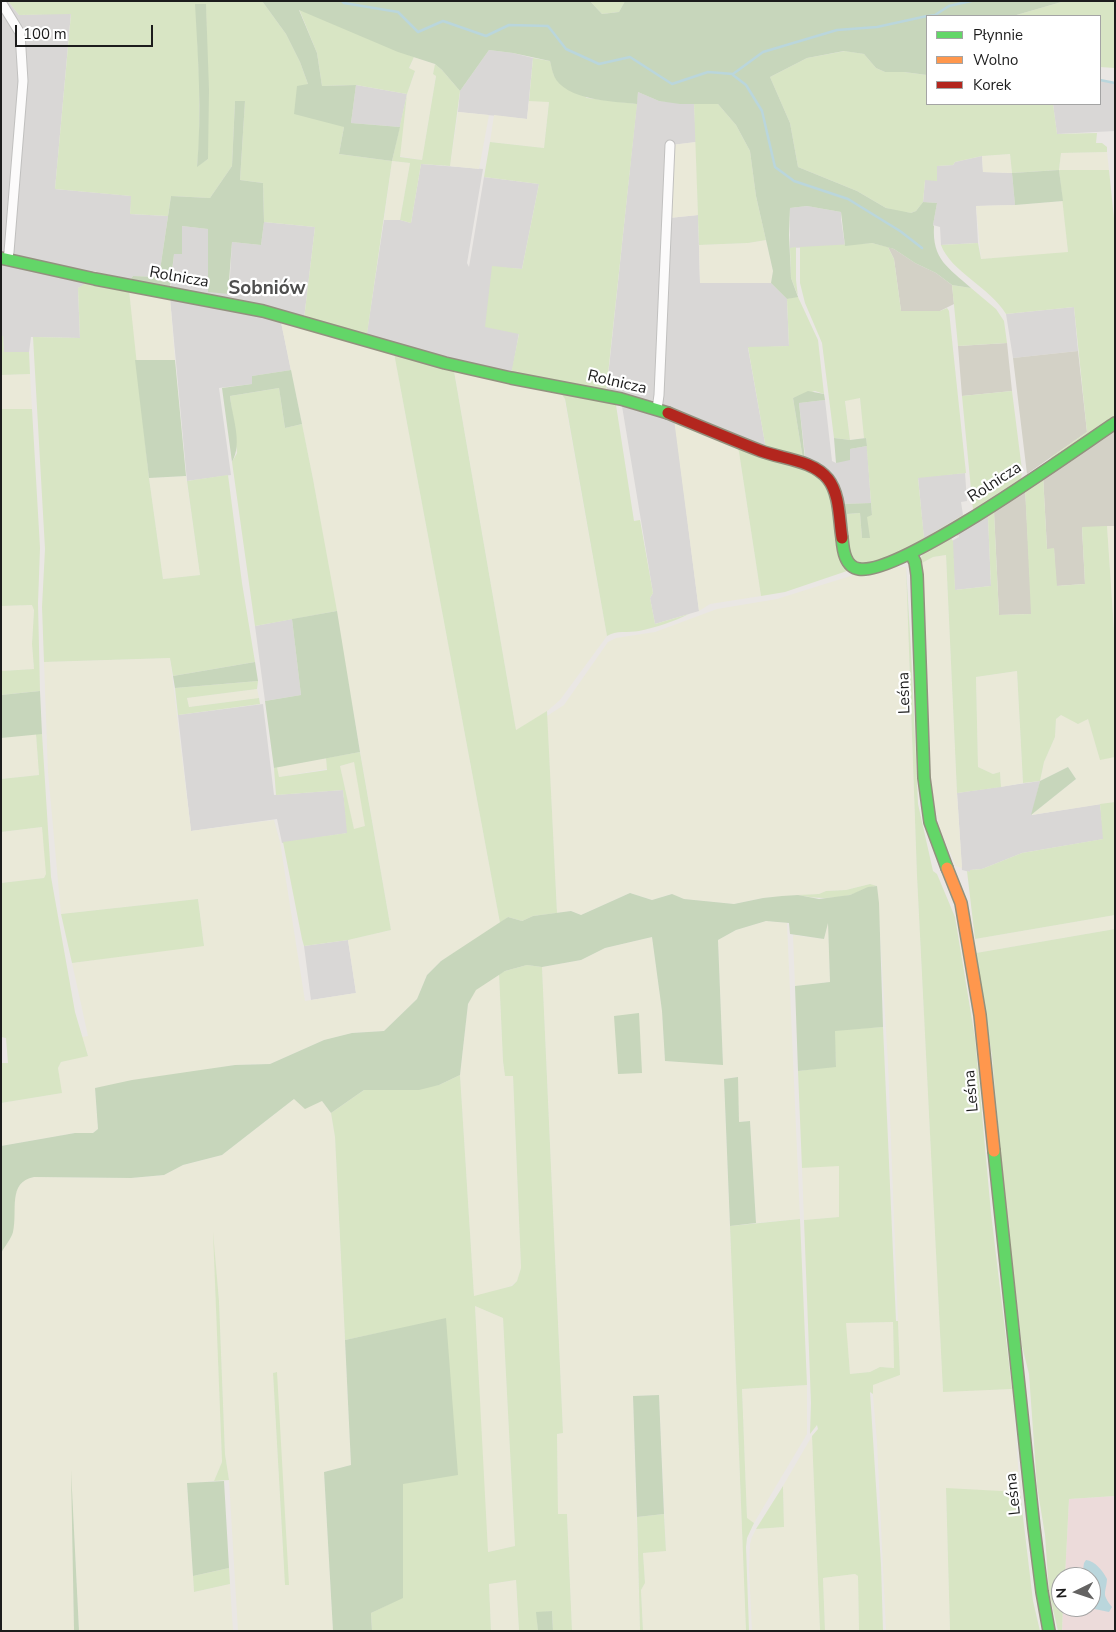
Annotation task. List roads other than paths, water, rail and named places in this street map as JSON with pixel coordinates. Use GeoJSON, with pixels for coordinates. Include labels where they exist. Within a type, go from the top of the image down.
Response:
{"type":"FeatureCollection","features":[{"type":"Feature","properties":{"kind":"street"},"geometry":{"type":"LineString","coordinates":[[1,2],[20,33],[23,81],[10,243],[4,259]]}},
{"type":"Feature","properties":{"kind":"street"},"geometry":{"type":"LineString","coordinates":[[657,409],[670,145]]}},
{"type":"Feature","properties":{"kind":"street","name":"Rolnicza"},"geometry":{"type":"LineString","coordinates":[[4,259],[263,311],[445,363],[614,398],[657,409],[764,452],[806,464],[820,472],[828,479],[835,491],[844,555],[851,566],[862,570],[911,554],[992,505],[1115,423]]}},
{"type":"Feature","properties":{"kind":"street","name":"Leśna"},"geometry":{"type":"LineString","coordinates":[[911,554],[915,562],[917,575],[924,778],[927,805],[930,822],[961,903],[980,1015],[1034,1528],[1049,1631]]}},
{"type":"Feature","properties":{"kind":"water"},"geometry":{"type":"Polygon","coordinates":[[[1086,1560],[1093,1562],[1098,1567],[1083,1567],[1086,1560]]]}},
{"type":"Feature","properties":{"kind":"water"},"geometry":{"type":"Polygon","coordinates":[[[1101,1571],[1107,1579],[1105,1596],[1112,1607],[1109,1612],[1101,1610],[1101,1571]]]}},
{"type":"Feature","properties":{"kind":"waterway"},"geometry":{"type":"LineString","coordinates":[[342,1],[344,3],[398,12],[418,32],[443,21],[486,36],[509,25],[548,26],[566,49],[599,64],[630,57],[672,84],[708,72],[733,74],[763,52],[837,30],[877,27],[926,16]]}},
{"type":"Feature","properties":{"kind":"waterway"},"geometry":{"type":"LineString","coordinates":[[935,15],[949,6],[971,1]]}},
{"type":"Feature","properties":{"kind":"waterway"},"geometry":{"type":"LineString","coordinates":[[733,75],[746,85],[762,111],[775,167],[794,181],[848,199],[900,231],[922,248]]}},
{"type":"Feature","properties":{"kind":"waterway"},"geometry":{"type":"LineString","coordinates":[[1101,80],[1115,83]]}},
{"type":"Feature","properties":{"kind":"district","name":"Sobniów"},"geometry":{"type":"Point","coordinates":[267,289]}}]}
